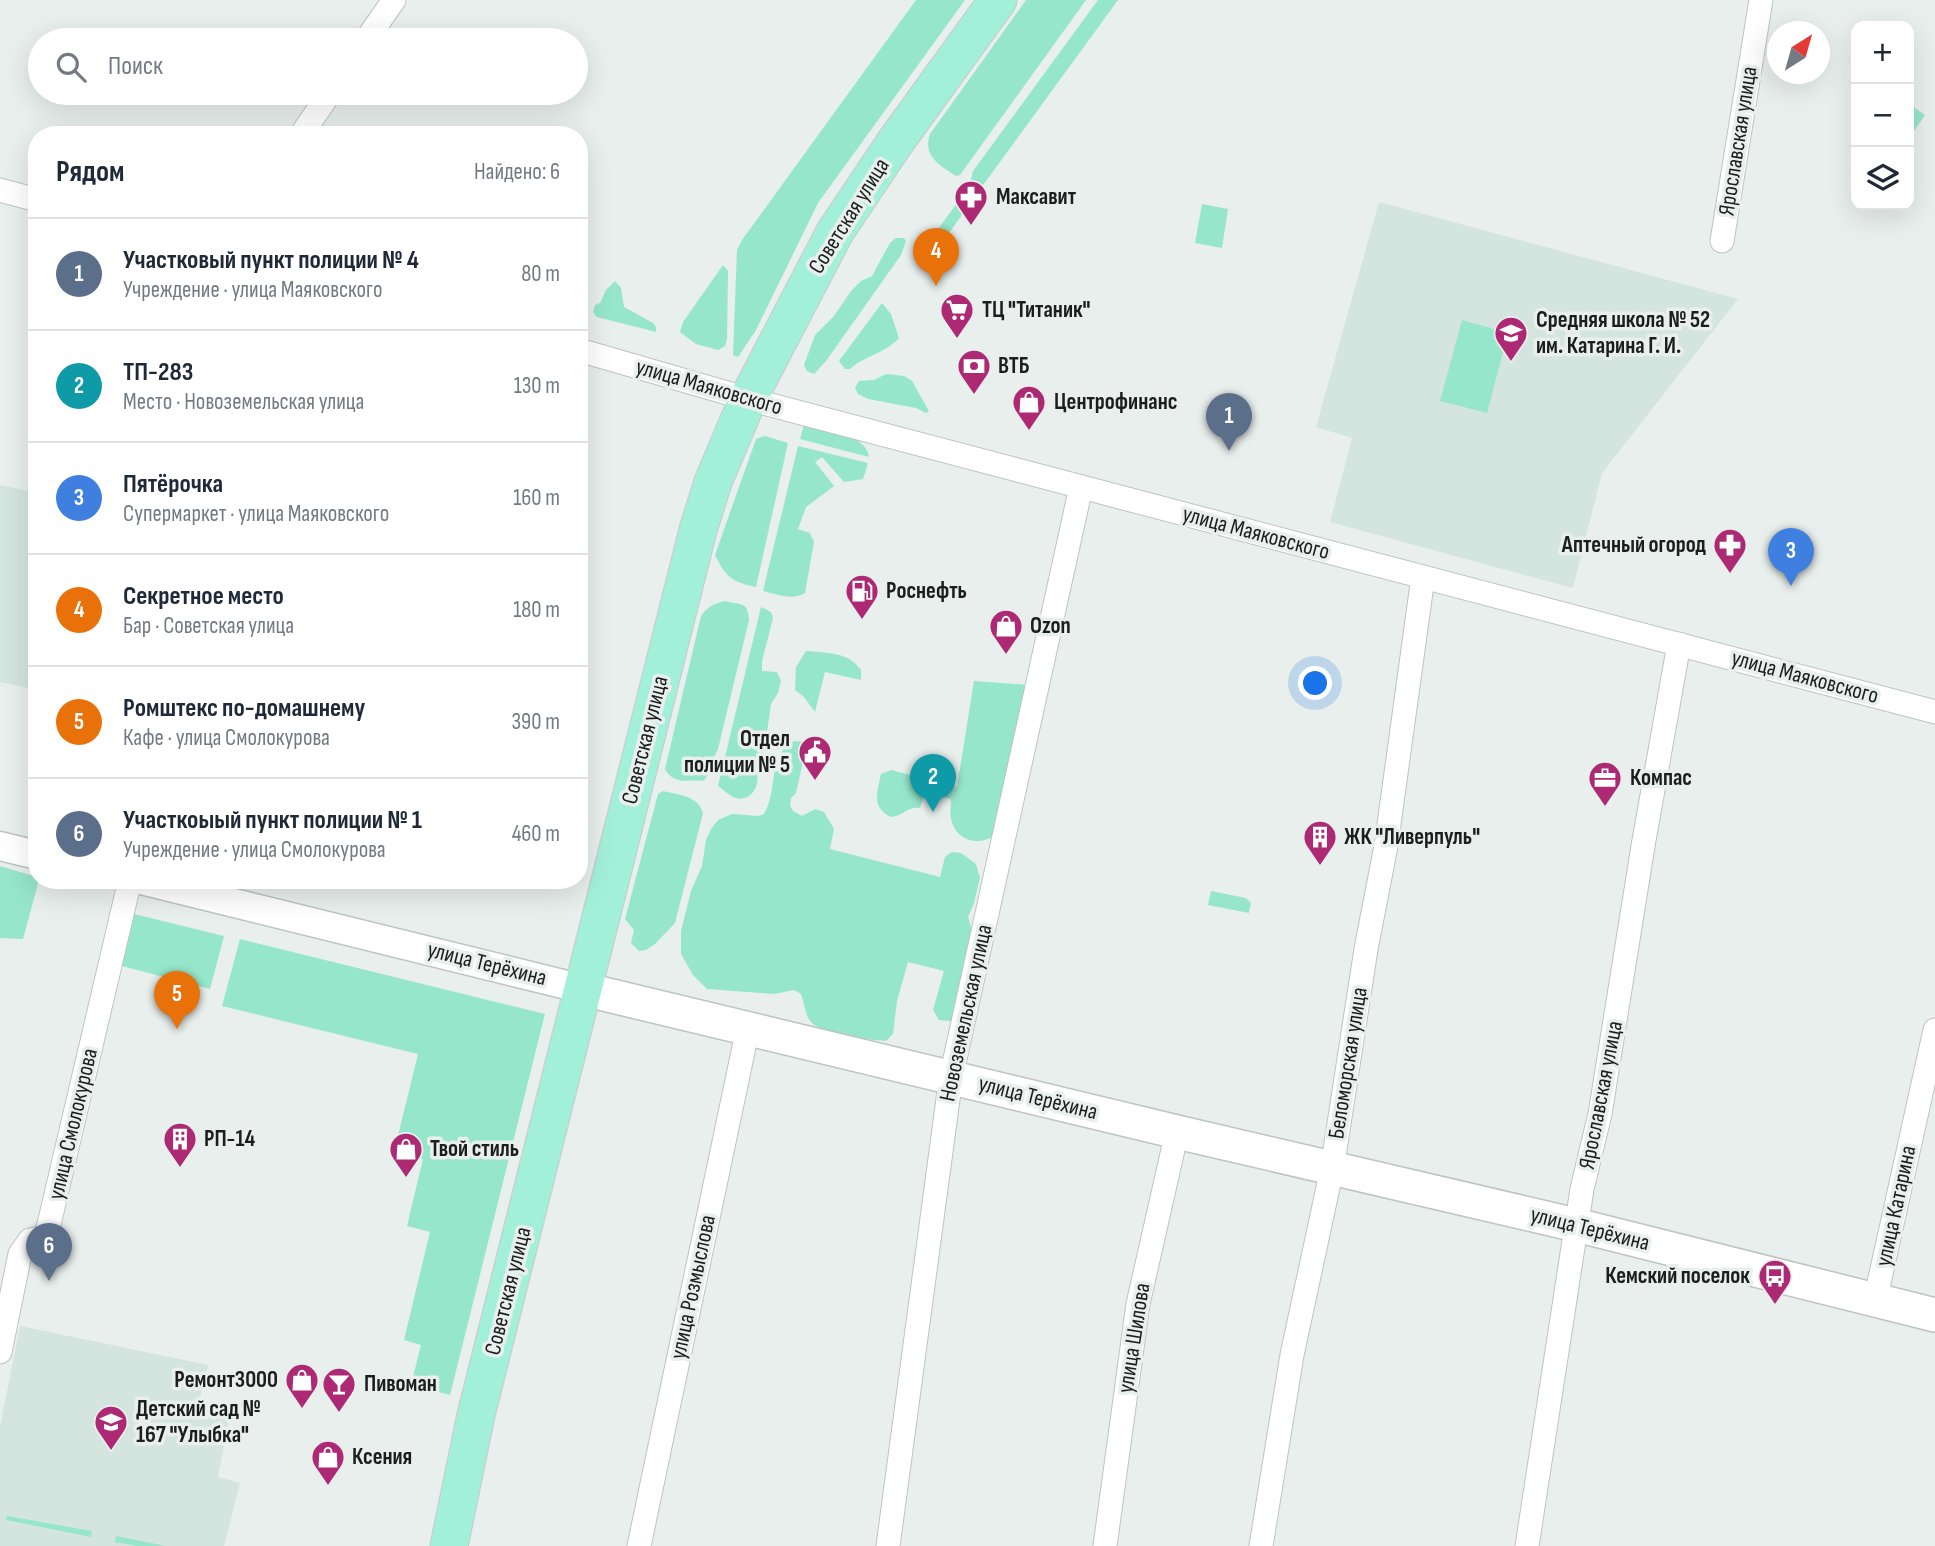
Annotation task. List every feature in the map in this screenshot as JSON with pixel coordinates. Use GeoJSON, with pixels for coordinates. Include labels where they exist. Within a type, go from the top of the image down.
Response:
{"type":"FeatureCollection","features":[{"type":"Feature","properties":{"kind":"main road","name":"Советская улица"},"geometry":{"type":"LineString","coordinates":[[449,1546],[476,1415],[698,530],[713,482],[748,399],[835,232],[998,0]]}},
{"type":"Feature","properties":{"kind":"main road","name":"улица Терёхина"},"geometry":{"type":"LineString","coordinates":[[583,989],[1576,1225],[1935,1315]]}},
{"type":"Feature","properties":{"kind":"street"},"geometry":{"type":"LineString","coordinates":[[374,28],[394,0]]}},
{"type":"Feature","properties":{"kind":"street","name":"Ярославская улица"},"geometry":{"type":"LineString","coordinates":[[1722,241],[1761,0]]}},
{"type":"Feature","properties":{"kind":"street"},"geometry":{"type":"LineString","coordinates":[[307,126],[322,105]]}},
{"type":"Feature","properties":{"kind":"street"},"geometry":{"type":"LineString","coordinates":[[0,190],[28,198]]}},
{"type":"Feature","properties":{"kind":"street","name":"улица Маяковского"},"geometry":{"type":"LineString","coordinates":[[588,353],[748,399],[1935,712]]}},
{"type":"Feature","properties":{"kind":"street","name":"Новоземельская улица"},"geometry":{"type":"LineString","coordinates":[[888,1546],[951,1077],[1081,487]]}},
{"type":"Feature","properties":{"kind":"street","name":"Беломорская улица"},"geometry":{"type":"LineString","coordinates":[[1261,1546],[1292,1354],[1332,1169],[1366,949],[1386,846],[1423,577]]}},
{"type":"Feature","properties":{"kind":"street","name":"Ярославская улица"},"geometry":{"type":"LineString","coordinates":[[1527,1546],[1576,1225],[1600,1114],[1640,859],[1679,644]]}},
{"type":"Feature","properties":{"kind":"street"},"geometry":{"type":"LineString","coordinates":[[0,846],[28,853]]}},
{"type":"Feature","properties":{"kind":"street","name":"улица Смолокурова"},"geometry":{"type":"LineString","coordinates":[[0,1352],[20,1254],[30,1240],[46,1237],[128,889]]}},
{"type":"Feature","properties":{"kind":"street","name":"улица Терёхина"},"geometry":{"type":"LineString","coordinates":[[177,889],[583,989]]}},
{"type":"Feature","properties":{"kind":"street","name":"улица Розмыслова"},"geometry":{"type":"LineString","coordinates":[[639,1546],[748,1028]]}},
{"type":"Feature","properties":{"kind":"street","name":"улица Катарина"},"geometry":{"type":"LineString","coordinates":[[1875,1301],[1935,1030]]}},
{"type":"Feature","properties":{"kind":"street","name":"улица Шилова"},"geometry":{"type":"LineString","coordinates":[[1105,1546],[1138,1304],[1177,1132]]}},
{"type":"Feature","properties":{"kind":"shaded area","name":"Средняя школа № 52 им. Катарина Г. И."},"geometry":{"type":"Polygon","coordinates":[[[1379,202],[1738,299],[1602,473],[1573,588],[1330,522],[1352,438],[1316,427],[1379,202]]]}},
{"type":"Feature","properties":{"kind":"shaded area"},"geometry":{"type":"Polygon","coordinates":[[[0,485],[28,491],[28,688],[0,682],[0,485]]]}},
{"type":"Feature","properties":{"kind":"shaded area","name":"Детский сад № 167 \"Улыбка\""},"geometry":{"type":"Polygon","coordinates":[[[20,1326],[208,1365],[199,1402],[230,1414],[218,1477],[240,1483],[224,1546],[0,1546],[0,1427],[20,1326]]]}},
{"type":"Feature","properties":{"kind":"green space"},"geometry":{"type":"Polygon","coordinates":[[[916,0],[965,0],[818,203],[756,330],[738,357],[733,355],[737,250],[742,240],[916,0]]]}},
{"type":"Feature","properties":{"kind":"green space"},"geometry":{"type":"Polygon","coordinates":[[[1026,0],[1086,0],[960,175],[956,176],[930,154],[930,134],[1026,0]]]}},
{"type":"Feature","properties":{"kind":"green space"},"geometry":{"type":"Polygon","coordinates":[[[1098,0],[1118,0],[978,192],[970,184],[973,171],[1098,0]]]}},
{"type":"Feature","properties":{"kind":"green space"},"geometry":{"type":"Polygon","coordinates":[[[1914,107],[1925,115],[1914,131],[1914,107]]]}},
{"type":"Feature","properties":{"kind":"green space"},"geometry":{"type":"Polygon","coordinates":[[[960,199],[969,205],[925,267],[920,264],[922,251],[960,199]]]}},
{"type":"Feature","properties":{"kind":"green space"},"geometry":{"type":"Polygon","coordinates":[[[1202,204],[1228,209],[1222,248],[1195,243],[1202,204]]]}},
{"type":"Feature","properties":{"kind":"green space"},"geometry":{"type":"Polygon","coordinates":[[[896,238],[904,238],[906,241],[901,255],[826,361],[814,374],[807,371],[804,365],[815,335],[834,316],[851,291],[861,281],[872,276],[890,243],[896,238]]]}},
{"type":"Feature","properties":{"kind":"green space"},"geometry":{"type":"Polygon","coordinates":[[[723,265],[728,271],[727,339],[725,346],[718,350],[696,344],[680,332],[683,322],[723,265]]]}},
{"type":"Feature","properties":{"kind":"green space"},"geometry":{"type":"Polygon","coordinates":[[[615,281],[621,288],[624,307],[653,323],[656,332],[597,317],[593,312],[595,305],[600,303],[606,290],[615,281]]]}},
{"type":"Feature","properties":{"kind":"green space"},"geometry":{"type":"Polygon","coordinates":[[[882,303],[891,314],[899,338],[850,369],[845,369],[839,361],[882,303]]]}},
{"type":"Feature","properties":{"kind":"green space"},"geometry":{"type":"Polygon","coordinates":[[[1462,320],[1508,333],[1487,413],[1440,401],[1462,320]]]}},
{"type":"Feature","properties":{"kind":"green space"},"geometry":{"type":"Polygon","coordinates":[[[886,374],[904,376],[912,381],[929,411],[926,413],[916,408],[868,399],[858,394],[855,388],[859,381],[874,380],[886,374]]]}},
{"type":"Feature","properties":{"kind":"green space"},"geometry":{"type":"Polygon","coordinates":[[[804,424],[853,438],[861,443],[869,457],[800,439],[804,424]]]}},
{"type":"Feature","properties":{"kind":"green space"},"geometry":{"type":"Polygon","coordinates":[[[765,436],[788,443],[756,587],[730,577],[715,555],[756,439],[765,436]]]}},
{"type":"Feature","properties":{"kind":"green space"},"geometry":{"type":"Polygon","coordinates":[[[798,446],[868,463],[863,479],[844,482],[822,457],[815,462],[834,486],[806,507],[798,529],[810,533],[814,542],[805,593],[790,597],[763,591],[798,446]]]}},
{"type":"Feature","properties":{"kind":"green space"},"geometry":{"type":"Polygon","coordinates":[[[726,601],[745,607],[749,620],[718,749],[709,774],[703,781],[678,780],[665,769],[701,616],[712,606],[726,601]]]}},
{"type":"Feature","properties":{"kind":"green space"},"geometry":{"type":"Polygon","coordinates":[[[761,607],[771,612],[773,618],[762,671],[777,672],[781,681],[771,704],[757,784],[749,796],[739,799],[718,786],[761,607]]]}},
{"type":"Feature","properties":{"kind":"green space"},"geometry":{"type":"Polygon","coordinates":[[[806,651],[836,654],[850,659],[861,670],[861,680],[825,672],[815,712],[795,690],[796,667],[806,651]]]}},
{"type":"Feature","properties":{"kind":"green space"},"geometry":{"type":"Polygon","coordinates":[[[974,681],[1028,685],[993,836],[981,841],[969,840],[959,834],[951,817],[951,799],[925,792],[920,808],[912,808],[891,817],[880,809],[877,799],[881,774],[891,770],[957,787],[974,681]]]}},
{"type":"Feature","properties":{"kind":"green space"},"geometry":{"type":"Polygon","coordinates":[[[794,741],[807,744],[796,793],[791,798],[790,805],[793,811],[802,816],[815,809],[824,812],[834,829],[830,849],[940,877],[945,857],[952,852],[961,853],[976,864],[980,878],[968,917],[973,934],[957,1015],[951,1021],[939,1020],[933,1010],[944,971],[908,962],[897,1001],[893,1034],[886,1041],[825,1031],[810,1021],[801,994],[794,990],[774,994],[707,989],[693,975],[681,954],[681,931],[711,829],[718,820],[732,814],[764,814],[771,795],[776,764],[786,747],[794,741]]]}},
{"type":"Feature","properties":{"kind":"green space"},"geometry":{"type":"Polygon","coordinates":[[[663,791],[692,799],[703,813],[675,923],[655,944],[639,951],[631,943],[634,930],[625,919],[658,794],[663,791]]]}},
{"type":"Feature","properties":{"kind":"green space"},"geometry":{"type":"Polygon","coordinates":[[[0,866],[28,874],[28,889],[37,889],[23,939],[0,938],[0,866]]]}},
{"type":"Feature","properties":{"kind":"green space"},"geometry":{"type":"Polygon","coordinates":[[[1211,891],[1246,898],[1251,903],[1249,913],[1208,905],[1211,891]]]}},
{"type":"Feature","properties":{"kind":"green space"},"geometry":{"type":"Polygon","coordinates":[[[134,914],[224,936],[210,989],[122,966],[134,914]]]}},
{"type":"Feature","properties":{"kind":"green space"},"geometry":{"type":"Polygon","coordinates":[[[240,939],[545,1014],[450,1395],[411,1385],[421,1345],[404,1340],[430,1232],[407,1226],[423,1159],[394,1152],[418,1054],[222,1006],[240,939]]]}},
{"type":"Feature","properties":{"kind":"green space"},"geometry":{"type":"Polygon","coordinates":[[[7,1516],[92,1531],[91,1537],[6,1520],[7,1516]]]}},
{"type":"Feature","properties":{"kind":"green space"},"geometry":{"type":"Polygon","coordinates":[[[116,1536],[166,1546],[137,1546],[115,1542],[116,1536]]]}},
{"type":"Feature","properties":{"kind":"place","name":"Максавит"},"geometry":{"type":"Point","coordinates":[971,227]}},
{"type":"Feature","properties":{"kind":"place","name":"Секретное место"},"geometry":{"type":"Point","coordinates":[936,286]}},
{"type":"Feature","properties":{"kind":"place","name":"ТЦ \"Титаник\""},"geometry":{"type":"Point","coordinates":[957,340]}},
{"type":"Feature","properties":{"kind":"place","name":"Средняя школа № 52 им. Катарина Г. И."},"geometry":{"type":"Point","coordinates":[1511,363]}},
{"type":"Feature","properties":{"kind":"place","name":"ВТБ"},"geometry":{"type":"Point","coordinates":[974,396]}},
{"type":"Feature","properties":{"kind":"place","name":"Центрофинанс"},"geometry":{"type":"Point","coordinates":[1029,432]}},
{"type":"Feature","properties":{"kind":"place","name":"Участковый пункт полиции № 4"},"geometry":{"type":"Point","coordinates":[1229,451]}},
{"type":"Feature","properties":{"kind":"place","name":"Аптечный огород"},"geometry":{"type":"Point","coordinates":[1730,575]}},
{"type":"Feature","properties":{"kind":"place","name":"Пятёрочка"},"geometry":{"type":"Point","coordinates":[1791,586]}},
{"type":"Feature","properties":{"kind":"place","name":"Роснефть"},"geometry":{"type":"Point","coordinates":[862,621]}},
{"type":"Feature","properties":{"kind":"place","name":"Ozon"},"geometry":{"type":"Point","coordinates":[1006,656]}},
{"type":"Feature","properties":{"kind":"place","name":"Отдел полиции № 5"},"geometry":{"type":"Point","coordinates":[815,782]}},
{"type":"Feature","properties":{"kind":"place","name":"Компас"},"geometry":{"type":"Point","coordinates":[1605,808]}},
{"type":"Feature","properties":{"kind":"place","name":"ТП-283"},"geometry":{"type":"Point","coordinates":[933,812]}},
{"type":"Feature","properties":{"kind":"place","name":"ЖК \"Ливерпуль\""},"geometry":{"type":"Point","coordinates":[1320,867]}},
{"type":"Feature","properties":{"kind":"place","name":"Ромштекс по-домашнему"},"geometry":{"type":"Point","coordinates":[177,1029]}},
{"type":"Feature","properties":{"kind":"place","name":"РП-14"},"geometry":{"type":"Point","coordinates":[180,1169]}},
{"type":"Feature","properties":{"kind":"place","name":"Твой стиль"},"geometry":{"type":"Point","coordinates":[406,1179]}},
{"type":"Feature","properties":{"kind":"place","name":"Участкоыый пункт полиции № 1"},"geometry":{"type":"Point","coordinates":[49,1281]}},
{"type":"Feature","properties":{"kind":"place","name":"Кемский поселок"},"geometry":{"type":"Point","coordinates":[1775,1306]}},
{"type":"Feature","properties":{"kind":"place","name":"Ремонт3000"},"geometry":{"type":"Point","coordinates":[302,1410]}},
{"type":"Feature","properties":{"kind":"place","name":"Пивоман"},"geometry":{"type":"Point","coordinates":[339,1414]}},
{"type":"Feature","properties":{"kind":"place","name":"Детский сад № 167 \"Улыбка\""},"geometry":{"type":"Point","coordinates":[111,1452]}},
{"type":"Feature","properties":{"kind":"place","name":"Ксения"},"geometry":{"type":"Point","coordinates":[328,1487]}}]}
